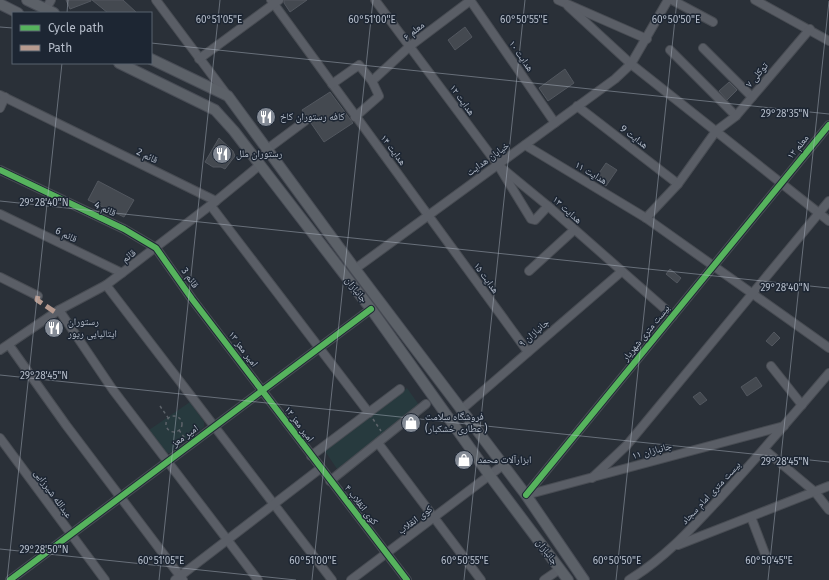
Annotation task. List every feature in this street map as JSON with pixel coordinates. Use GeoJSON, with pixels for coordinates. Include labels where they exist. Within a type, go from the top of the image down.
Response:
{"type":"FeatureCollection","features":[{"type":"Feature","properties":{"kind":"main road"},"geometry":{"type":"LineString","coordinates":[[27,0],[50,7]]}},
{"type":"Feature","properties":{"kind":"main road"},"geometry":{"type":"LineString","coordinates":[[0,4],[16,12]]}},
{"type":"Feature","properties":{"kind":"main road","name":"جانبازان"},"geometry":{"type":"LineString","coordinates":[[152,59],[228,96],[266,150],[526,495],[584,580]]}},
{"type":"Feature","properties":{"kind":"main road","name":"جانبازان"},"geometry":{"type":"LineString","coordinates":[[121,64],[215,110],[234,131],[370,309],[490,476],[568,580]]}},
{"type":"Feature","properties":{"kind":"street"},"geometry":{"type":"LineString","coordinates":[[156,0],[228,96]]}},
{"type":"Feature","properties":{"kind":"street","name":"هدایت ۱۲"},"geometry":{"type":"LineString","coordinates":[[375,0],[498,165]]}},
{"type":"Feature","properties":{"kind":"street","name":"معلم ۶"},"geometry":{"type":"LineString","coordinates":[[372,81],[410,46],[471,0]]}},
{"type":"Feature","properties":{"kind":"street","name":"هدایت ۱۰"},"geometry":{"type":"LineString","coordinates":[[471,0],[555,123]]}},
{"type":"Feature","properties":{"kind":"street"},"geometry":{"type":"LineString","coordinates":[[558,0],[568,6],[647,39]]}},
{"type":"Feature","properties":{"kind":"street","name":"خیابان هدایت"},"geometry":{"type":"LineString","coordinates":[[355,269],[615,79],[631,64],[647,39],[668,0]]}},
{"type":"Feature","properties":{"kind":"street"},"geometry":{"type":"LineString","coordinates":[[672,0],[713,22]]}},
{"type":"Feature","properties":{"kind":"street"},"geometry":{"type":"LineString","coordinates":[[755,0],[810,29],[829,41]]}},
{"type":"Feature","properties":{"kind":"street"},"geometry":{"type":"LineString","coordinates":[[199,59],[275,1]]}},
{"type":"Feature","properties":{"kind":"street","name":"هدایت ۱۴"},"geometry":{"type":"LineString","coordinates":[[275,1],[355,117],[429,215]]}},
{"type":"Feature","properties":{"kind":"street"},"geometry":{"type":"LineString","coordinates":[[568,6],[631,64],[782,182],[829,221]]}},
{"type":"Feature","properties":{"kind":"street","name":"توکلی ۷"},"geometry":{"type":"LineString","coordinates":[[646,218],[678,184],[716,131],[736,116],[810,29]]}},
{"type":"Feature","properties":{"kind":"street"},"geometry":{"type":"LineString","coordinates":[[704,48],[752,97]]}},
{"type":"Feature","properties":{"kind":"street"},"geometry":{"type":"LineString","coordinates":[[670,50],[736,116]]}},
{"type":"Feature","properties":{"kind":"street"},"geometry":{"type":"LineString","coordinates":[[332,84],[359,65],[372,81],[379,96],[355,117]]}},
{"type":"Feature","properties":{"kind":"street"},"geometry":{"type":"LineString","coordinates":[[0,108],[3,96]]}},
{"type":"Feature","properties":{"kind":"street","name":"قائم 2"},"geometry":{"type":"LineString","coordinates":[[3,96],[214,204]]}},
{"type":"Feature","properties":{"kind":"street","name":"هدایت 9"},"geometry":{"type":"LineString","coordinates":[[577,106],[678,184]]}},
{"type":"Feature","properties":{"kind":"street"},"geometry":{"type":"LineString","coordinates":[[266,150],[305,121]]}},
{"type":"Feature","properties":{"kind":"street","name":"معلم ۱۲"},"geometry":{"type":"LineString","coordinates":[[782,182],[829,125]]}},
{"type":"Feature","properties":{"kind":"street","name":"هدایت ۱۱"},"geometry":{"type":"LineString","coordinates":[[525,144],[646,218],[829,348]]}},
{"type":"Feature","properties":{"kind":"street","name":"قائم"},"geometry":{"type":"LineString","coordinates":[[0,350],[59,310],[106,285],[214,204],[260,165]]}},
{"type":"Feature","properties":{"kind":"street"},"geometry":{"type":"LineString","coordinates":[[498,165],[531,219],[535,220],[548,206]]}},
{"type":"Feature","properties":{"kind":"street","name":"هدایت ۱۳"},"geometry":{"type":"LineString","coordinates":[[498,165],[548,206],[621,272],[673,316]]}},
{"type":"Feature","properties":{"kind":"street","name":"قائم 4"},"geometry":{"type":"LineString","coordinates":[[0,170],[124,229],[156,248]]}},
{"type":"Feature","properties":{"kind":"street","name":"بیست متری شهریار"},"geometry":{"type":"LineString","coordinates":[[526,495],[782,182]]}},
{"type":"Feature","properties":{"kind":"street"},"geometry":{"type":"LineString","coordinates":[[592,478],[627,445],[829,201]]}},
{"type":"Feature","properties":{"kind":"street"},"geometry":{"type":"LineString","coordinates":[[214,204],[265,277],[369,413]]}},
{"type":"Feature","properties":{"kind":"street","name":"قائم 6"},"geometry":{"type":"LineString","coordinates":[[0,214],[122,273]]}},
{"type":"Feature","properties":{"kind":"street","name":"هدایت ۱۵"},"geometry":{"type":"LineString","coordinates":[[429,215],[528,352]]}},
{"type":"Feature","properties":{"kind":"street"},"geometry":{"type":"LineString","coordinates":[[529,271],[574,230]]}},
{"type":"Feature","properties":{"kind":"street","name":"قائم 3"},"geometry":{"type":"LineString","coordinates":[[156,248],[208,320]]}},
{"type":"Feature","properties":{"kind":"street","name":"جانبازان ۹"},"geometry":{"type":"LineString","coordinates":[[461,410],[621,272]]}},
{"type":"Feature","properties":{"kind":"street"},"geometry":{"type":"LineString","coordinates":[[0,277],[38,296]]}},
{"type":"Feature","properties":{"kind":"street"},"geometry":{"type":"LineString","coordinates":[[106,285],[332,580]]}},
{"type":"Feature","properties":{"kind":"street","name":"امیر معز"},"geometry":{"type":"LineString","coordinates":[[10,580],[370,309]]}},
{"type":"Feature","properties":{"kind":"street"},"geometry":{"type":"LineString","coordinates":[[59,310],[112,390],[258,580]]}},
{"type":"Feature","properties":{"kind":"street","name":"امیر معز ۱۳"},"geometry":{"type":"LineString","coordinates":[[208,320],[262,391]]}},
{"type":"Feature","properties":{"kind":"street"},"geometry":{"type":"LineString","coordinates":[[9,345],[179,579],[320,468]]}},
{"type":"Feature","properties":{"kind":"street"},"geometry":{"type":"LineString","coordinates":[[771,366],[802,405]]}},
{"type":"Feature","properties":{"kind":"street","name":"بیست متری امام سجاد"},"geometry":{"type":"LineString","coordinates":[[629,580],[649,568],[675,546],[764,450],[829,373]]}},
{"type":"Feature","properties":{"kind":"street"},"geometry":{"type":"LineString","coordinates":[[312,456],[400,389]]}},
{"type":"Feature","properties":{"kind":"street","name":"امیر معز ۱۲"},"geometry":{"type":"LineString","coordinates":[[262,391],[320,468]]}},
{"type":"Feature","properties":{"kind":"street"},"geometry":{"type":"LineString","coordinates":[[330,481],[426,404]]}},
{"type":"Feature","properties":{"kind":"street","name":"جانبازان ۱۱"},"geometry":{"type":"LineString","coordinates":[[526,495],[784,426]]}},
{"type":"Feature","properties":{"kind":"street","name":"عبدالله شیرزایی"},"geometry":{"type":"LineString","coordinates":[[0,438],[105,580]]}},
{"type":"Feature","properties":{"kind":"street"},"geometry":{"type":"LineString","coordinates":[[378,444],[481,580]]}},
{"type":"Feature","properties":{"kind":"street"},"geometry":{"type":"LineString","coordinates":[[764,450],[815,492],[829,510]]}},
{"type":"Feature","properties":{"kind":"street","name":"کوی انقلاب"},"geometry":{"type":"LineString","coordinates":[[351,580],[503,465]]}},
{"type":"Feature","properties":{"kind":"street","name":"کوی انقلاب ۴"},"geometry":{"type":"LineString","coordinates":[[320,468],[407,580]]}},
{"type":"Feature","properties":{"kind":"street"},"geometry":{"type":"LineString","coordinates":[[675,546],[829,486]]}},
{"type":"Feature","properties":{"kind":"street"},"geometry":{"type":"LineString","coordinates":[[751,517],[767,559]]}},
{"type":"Feature","properties":{"kind":"street"},"geometry":{"type":"LineString","coordinates":[[544,580],[560,569]]}},
{"type":"Feature","properties":{"kind":"path"},"geometry":{"type":"LineString","coordinates":[[160,406],[169,419]]}},
{"type":"Feature","properties":{"kind":"path"},"geometry":{"type":"LineString","coordinates":[[369,413],[385,437]]}},
{"type":"Feature","properties":{"kind":"path"},"geometry":{"type":"LineString","coordinates":[[175,417],[179,419],[181,423],[179,430],[174,432],[168,429],[166,424],[169,419],[175,417]]}},
{"type":"Feature","properties":{"kind":"path"},"geometry":{"type":"LineString","coordinates":[[179,430],[187,440]]}},
{"type":"Feature","properties":{"kind":"green space"},"geometry":{"type":"Polygon","coordinates":[[[407,388],[419,405],[337,469],[325,451],[407,388]]]}},
{"type":"Feature","properties":{"kind":"green space"},"geometry":{"type":"Polygon","coordinates":[[[190,402],[204,422],[204,427],[170,453],[165,453],[149,430],[190,402]]]}},
{"type":"Feature","properties":{"kind":"building"},"geometry":{"type":"Polygon","coordinates":[[[66,0],[91,0],[91,1],[70,9],[66,0]]]}},
{"type":"Feature","properties":{"kind":"building"},"geometry":{"type":"Polygon","coordinates":[[[92,0],[123,0],[136,12],[107,12],[92,0]]]}},
{"type":"Feature","properties":{"kind":"building"},"geometry":{"type":"Polygon","coordinates":[[[284,0],[307,0],[290,12],[284,3],[284,0]]]}},
{"type":"Feature","properties":{"kind":"building"},"geometry":{"type":"Polygon","coordinates":[[[465,27],[472,37],[455,50],[448,40],[465,27]]]}},
{"type":"Feature","properties":{"kind":"building"},"geometry":{"type":"Polygon","coordinates":[[[565,69],[574,83],[548,101],[539,88],[565,69]]]}},
{"type":"Feature","properties":{"kind":"building"},"geometry":{"type":"Polygon","coordinates":[[[729,82],[737,90],[727,100],[719,91],[729,82]]]}},
{"type":"Feature","properties":{"kind":"building"},"geometry":{"type":"Polygon","coordinates":[[[330,92],[353,123],[324,142],[302,110],[330,92]]]}},
{"type":"Feature","properties":{"kind":"building","name":"رستوران ملل"},"geometry":{"type":"Polygon","coordinates":[[[219,138],[233,151],[235,156],[225,169],[221,167],[213,167],[205,162],[219,138]]]}},
{"type":"Feature","properties":{"kind":"building"},"geometry":{"type":"Polygon","coordinates":[[[606,163],[617,170],[606,186],[595,179],[606,163]]]}},
{"type":"Feature","properties":{"kind":"building"},"geometry":{"type":"Polygon","coordinates":[[[98,181],[134,200],[124,217],[88,200],[98,181]]]}},
{"type":"Feature","properties":{"kind":"building"},"geometry":{"type":"Polygon","coordinates":[[[670,269],[681,278],[677,283],[666,274],[670,269]]]}},
{"type":"Feature","properties":{"kind":"building"},"geometry":{"type":"Polygon","coordinates":[[[774,332],[780,338],[772,346],[766,341],[774,332]]]}},
{"type":"Feature","properties":{"kind":"building"},"geometry":{"type":"Polygon","coordinates":[[[756,377],[762,386],[747,396],[741,387],[756,377]]]}},
{"type":"Feature","properties":{"kind":"building"},"geometry":{"type":"Polygon","coordinates":[[[700,392],[707,400],[700,405],[693,397],[700,392]]]}},
{"type":"Feature","properties":{"kind":"marked path"},"geometry":{"type":"LineString","coordinates":[[38,296],[37,300],[55,312]]}},
{"type":"Feature","properties":{"kind":"cycle path"},"geometry":{"type":"LineString","coordinates":[[526,495],[829,125]]}},
{"type":"Feature","properties":{"kind":"cycle path"},"geometry":{"type":"LineString","coordinates":[[0,170],[124,229],[156,248],[192,299],[407,580]]}},
{"type":"Feature","properties":{"kind":"cycle path"},"geometry":{"type":"LineString","coordinates":[[10,580],[371,309]]}},
{"type":"Feature","properties":{"kind":"place","name":"کافه رستوران کاخ"},"geometry":{"type":"Point","coordinates":[266,117]}},
{"type":"Feature","properties":{"kind":"place","name":"رستوران ملل"},"geometry":{"type":"Point","coordinates":[222,154]}},
{"type":"Feature","properties":{"kind":"place","name":"رستوران ایتالیایی ریور"},"geometry":{"type":"Point","coordinates":[54,328]}},
{"type":"Feature","properties":{"kind":"place","name":"فروشگاه سلامت (عطاری خشکبار )"},"geometry":{"type":"Point","coordinates":[411,423]}},
{"type":"Feature","properties":{"kind":"place","name":"ابزارآلات محمد"},"geometry":{"type":"Point","coordinates":[464,460]}}]}
